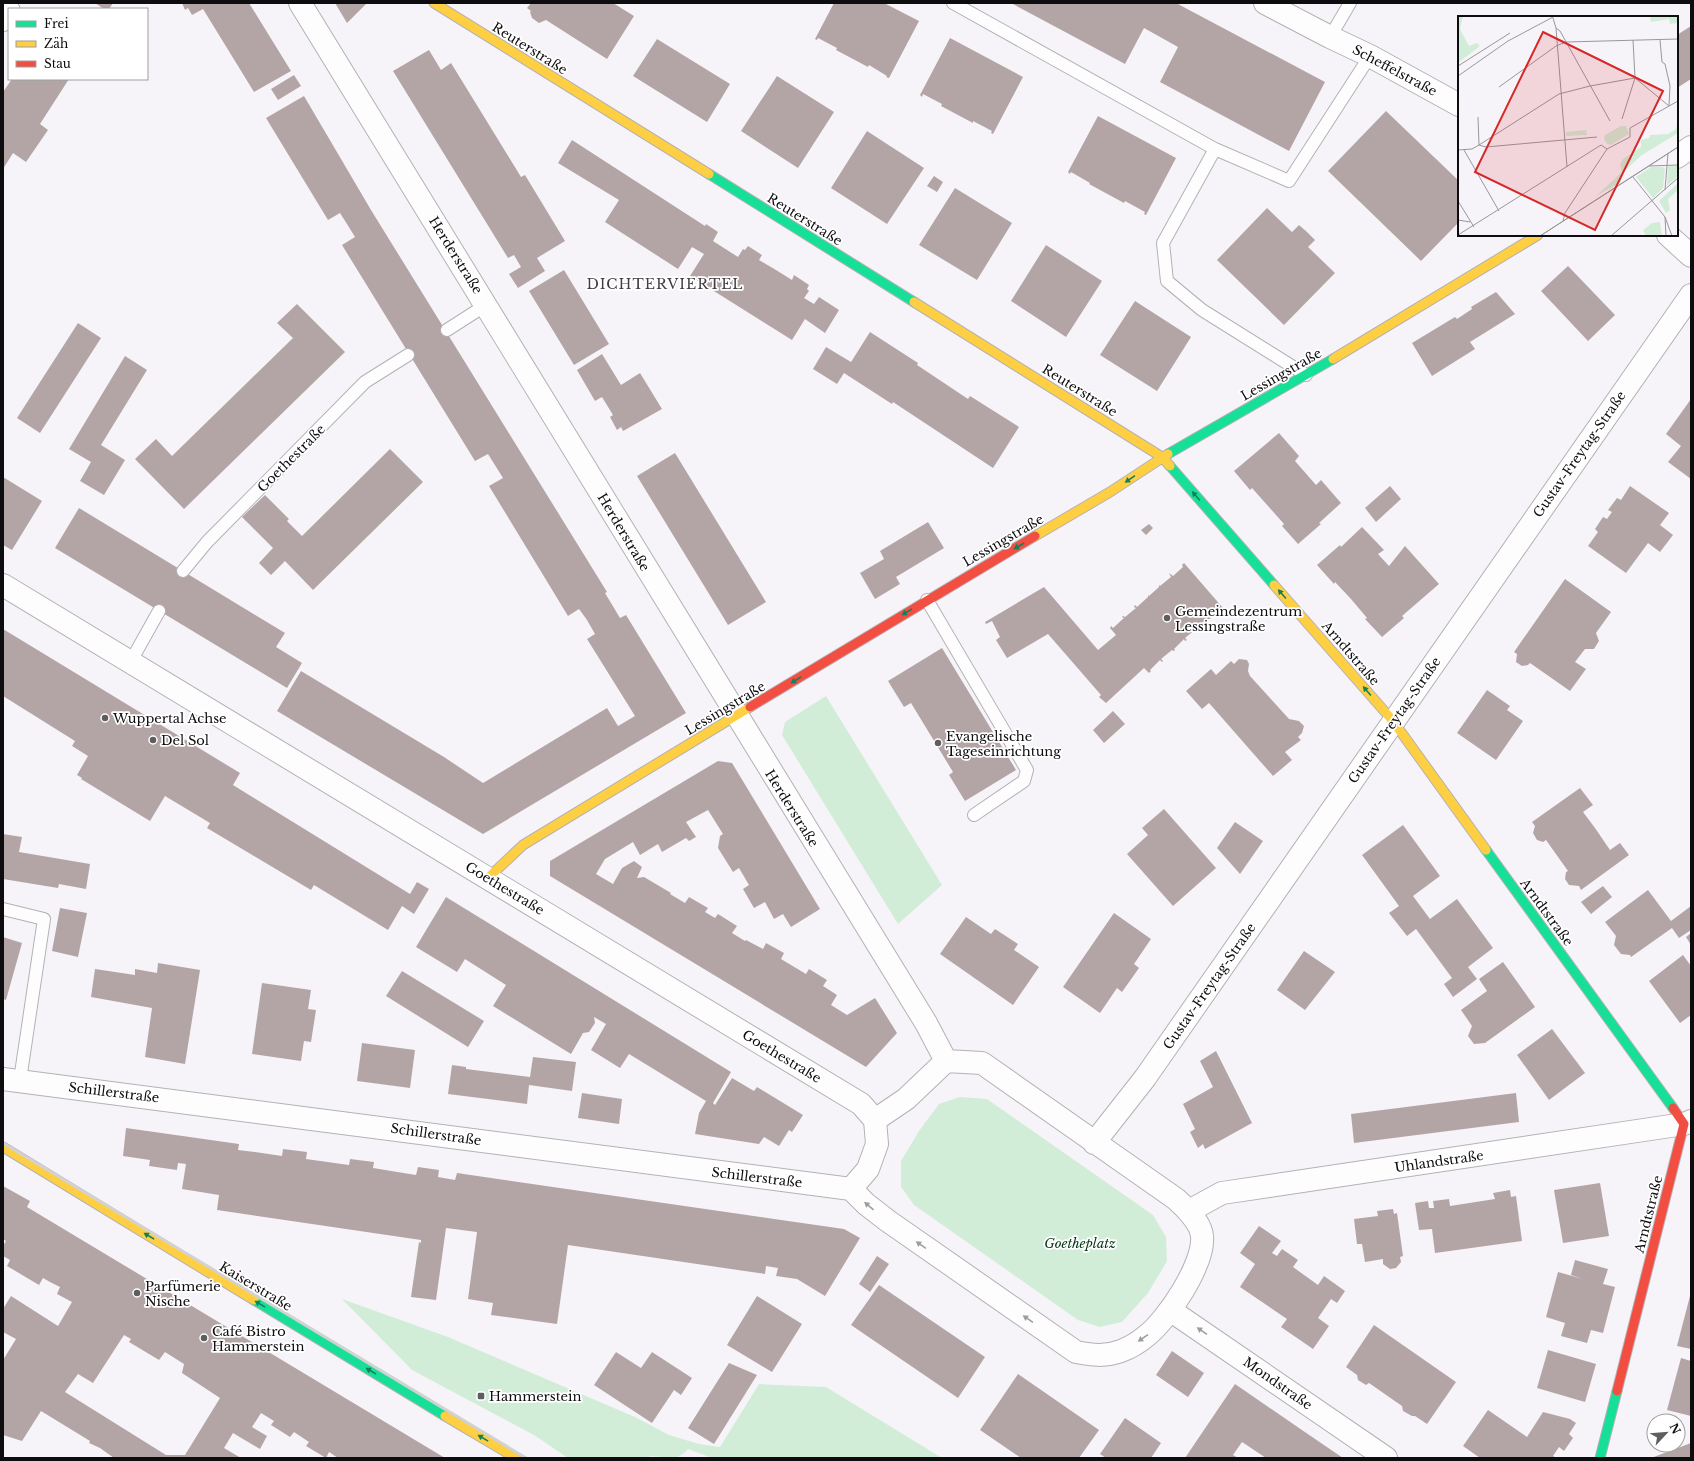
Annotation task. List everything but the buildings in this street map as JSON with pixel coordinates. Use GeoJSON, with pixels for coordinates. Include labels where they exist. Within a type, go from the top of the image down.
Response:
{"type":"FeatureCollection","features":[{"type":"Feature","properties":{"kind":"street","name":"Herderstraße"},"geometry":{"type":"LineString","coordinates":[[300,3],[486,304],[736,717],[926,1023],[946,1061]]}},
{"type":"Feature","properties":{"kind":"street","name":"Reuterstraße"},"geometry":{"type":"LineString","coordinates":[[434,3],[1162,457]]}},
{"type":"Feature","properties":{"kind":"street","name":"Scheffelstraße"},"geometry":{"type":"LineString","coordinates":[[1266,3],[1330,37],[1370,56],[1458,104]]}},
{"type":"Feature","properties":{"kind":"street"},"geometry":{"type":"LineString","coordinates":[[1678,156],[1691,147]]}},
{"type":"Feature","properties":{"kind":"street","name":"Lessingstraße"},"geometry":{"type":"LineString","coordinates":[[488,878],[523,845],[927,600],[1110,492],[1162,457],[1306,375],[1536,236]]}},
{"type":"Feature","properties":{"kind":"street"},"geometry":{"type":"LineString","coordinates":[[1669,236],[1691,256]]}},
{"type":"Feature","properties":{"kind":"street","name":"Gustav-Freytag-Straße"},"geometry":{"type":"LineString","coordinates":[[1094,1143],[1145,1078],[1691,295]]}},
{"type":"Feature","properties":{"kind":"street","name":"Arndtstraße"},"geometry":{"type":"LineString","coordinates":[[1162,457],[1393,721],[1688,1122],[1600,1458]]}},
{"type":"Feature","properties":{"kind":"street","name":"Goethestraße"},"geometry":{"type":"LineString","coordinates":[[3,585],[131,661],[861,1104],[875,1120]]}},
{"type":"Feature","properties":{"kind":"street"},"geometry":{"type":"LineString","coordinates":[[946,1061],[982,1063],[1094,1143],[1176,1199],[1189,1211],[1202,1235],[1200,1254],[1187,1285],[1170,1310],[1146,1337],[1121,1351],[1096,1356],[1076,1352],[888,1221],[866,1204],[851,1189],[868,1169],[877,1144],[875,1120],[906,1099],[946,1061]]}},
{"type":"Feature","properties":{"kind":"street","name":"Schillerstraße"},"geometry":{"type":"LineString","coordinates":[[12,1079],[851,1189]]}},
{"type":"Feature","properties":{"kind":"street","name":"Uhlandstraße"},"geometry":{"type":"LineString","coordinates":[[1189,1211],[1222,1193],[1688,1122]]}},
{"type":"Feature","properties":{"kind":"street","name":"Kaiserstraße"},"geometry":{"type":"LineString","coordinates":[[3,1147],[516,1458]]}},
{"type":"Feature","properties":{"kind":"street","name":"Mondstraße"},"geometry":{"type":"LineString","coordinates":[[1170,1310],[1386,1458]]}},
{"type":"Feature","properties":{"kind":"lane"},"geometry":{"type":"LineString","coordinates":[[953,3],[1215,149],[1289,181],[1370,56]]}},
{"type":"Feature","properties":{"kind":"lane"},"geometry":{"type":"LineString","coordinates":[[1330,37],[1350,3]]}},
{"type":"Feature","properties":{"kind":"lane"},"geometry":{"type":"LineString","coordinates":[[1215,149],[1162,243],[1167,281],[1202,310],[1306,375]]}},
{"type":"Feature","properties":{"kind":"lane"},"geometry":{"type":"LineString","coordinates":[[447,330],[486,304]]}},
{"type":"Feature","properties":{"kind":"lane","name":"Goethestraße"},"geometry":{"type":"LineString","coordinates":[[184,571],[207,542],[365,382],[408,355]]}},
{"type":"Feature","properties":{"kind":"lane"},"geometry":{"type":"LineString","coordinates":[[927,600],[1026,770],[1024,781],[974,815]]}},
{"type":"Feature","properties":{"kind":"lane"},"geometry":{"type":"LineString","coordinates":[[131,661],[159,611]]}},
{"type":"Feature","properties":{"kind":"lane","name":"Schillerstraße"},"geometry":{"type":"LineString","coordinates":[[3,909],[44,919],[12,1079]]}},
{"type":"Feature","properties":{"kind":"green space"},"geometry":{"type":"Polygon","coordinates":[[[826,696],[942,885],[898,924],[782,735],[785,722],[826,696]]]}},
{"type":"Feature","properties":{"kind":"green space","name":"Goetheplatz"},"geometry":{"type":"Polygon","coordinates":[[[960,1097],[987,1099],[1153,1215],[1166,1237],[1167,1261],[1148,1293],[1122,1322],[1100,1327],[1078,1320],[914,1205],[901,1187],[901,1161],[919,1131],[939,1104],[960,1097]]]}},
{"type":"Feature","properties":{"kind":"green space"},"geometry":{"type":"Polygon","coordinates":[[[342,1299],[448,1337],[635,1417],[669,1435],[699,1444],[720,1447],[759,1384],[826,1387],[942,1458],[712,1458],[688,1449],[680,1456],[673,1458],[653,1456],[645,1458],[568,1458],[534,1435],[412,1370],[342,1299]]]}},
{"type":"Feature","properties":{"kind":"railway"},"geometry":{"type":"LineString","coordinates":[[3,1143],[526,1458]]}},
{"type":"Feature","properties":{"kind":"traffic: fast"},"geometry":{"type":"LineString","coordinates":[[709,174],[914,302]]}},
{"type":"Feature","properties":{"kind":"traffic: fast"},"geometry":{"type":"LineString","coordinates":[[1168,454],[1333,359]]}},
{"type":"Feature","properties":{"kind":"traffic: fast"},"geometry":{"type":"LineString","coordinates":[[1170,466],[1274,585]]}},
{"type":"Feature","properties":{"kind":"traffic: fast"},"geometry":{"type":"LineString","coordinates":[[1486,850],[1673,1108]]}},
{"type":"Feature","properties":{"kind":"traffic: fast"},"geometry":{"type":"LineString","coordinates":[[254,1300],[445,1416]]}},
{"type":"Feature","properties":{"kind":"traffic: fast"},"geometry":{"type":"LineString","coordinates":[[1600,1458],[1617,1391]]}},
{"type":"Feature","properties":{"kind":"traffic: slow"},"geometry":{"type":"LineString","coordinates":[[434,3],[709,174]]}},
{"type":"Feature","properties":{"kind":"traffic: slow"},"geometry":{"type":"LineString","coordinates":[[1333,359],[1536,236]]}},
{"type":"Feature","properties":{"kind":"traffic: slow"},"geometry":{"type":"LineString","coordinates":[[914,302],[1162,457],[1170,466]]}},
{"type":"Feature","properties":{"kind":"traffic: slow"},"geometry":{"type":"LineString","coordinates":[[1035,536],[1110,492],[1168,454]]}},
{"type":"Feature","properties":{"kind":"traffic: slow"},"geometry":{"type":"LineString","coordinates":[[1274,585],[1393,721],[1486,850]]}},
{"type":"Feature","properties":{"kind":"traffic: slow"},"geometry":{"type":"LineString","coordinates":[[488,878],[523,845],[750,707]]}},
{"type":"Feature","properties":{"kind":"traffic: slow"},"geometry":{"type":"LineString","coordinates":[[3,1147],[254,1300]]}},
{"type":"Feature","properties":{"kind":"traffic: slow"},"geometry":{"type":"LineString","coordinates":[[445,1416],[516,1458]]}},
{"type":"Feature","properties":{"kind":"traffic: jam"},"geometry":{"type":"LineString","coordinates":[[750,707],[1035,536]]}},
{"type":"Feature","properties":{"kind":"traffic: jam"},"geometry":{"type":"LineString","coordinates":[[1617,1391],[1684,1124],[1673,1108]]}},
{"type":"Feature","properties":{"kind":"place","name":"Gemeindezentrum Lessingstraße"},"geometry":{"type":"Point","coordinates":[1167,618]}},
{"type":"Feature","properties":{"kind":"place","name":"Wuppertal Achse"},"geometry":{"type":"Point","coordinates":[105,718]}},
{"type":"Feature","properties":{"kind":"place","name":"Del Sol"},"geometry":{"type":"Point","coordinates":[153,740]}},
{"type":"Feature","properties":{"kind":"place","name":"Evangelische Tageseinrichtung"},"geometry":{"type":"Point","coordinates":[938,743]}},
{"type":"Feature","properties":{"kind":"place","name":"Parfümerie Nische"},"geometry":{"type":"Point","coordinates":[137,1293]}},
{"type":"Feature","properties":{"kind":"place","name":"Café Bistro Hammerstein"},"geometry":{"type":"Point","coordinates":[204,1338]}},
{"type":"Feature","properties":{"kind":"place","name":"Hammerstein"},"geometry":{"type":"Point","coordinates":[481,1396]}},
{"type":"Feature","properties":{"kind":"district","name":"DICHTERVIERTEL"},"geometry":{"type":"Point","coordinates":[665,284]}}]}
